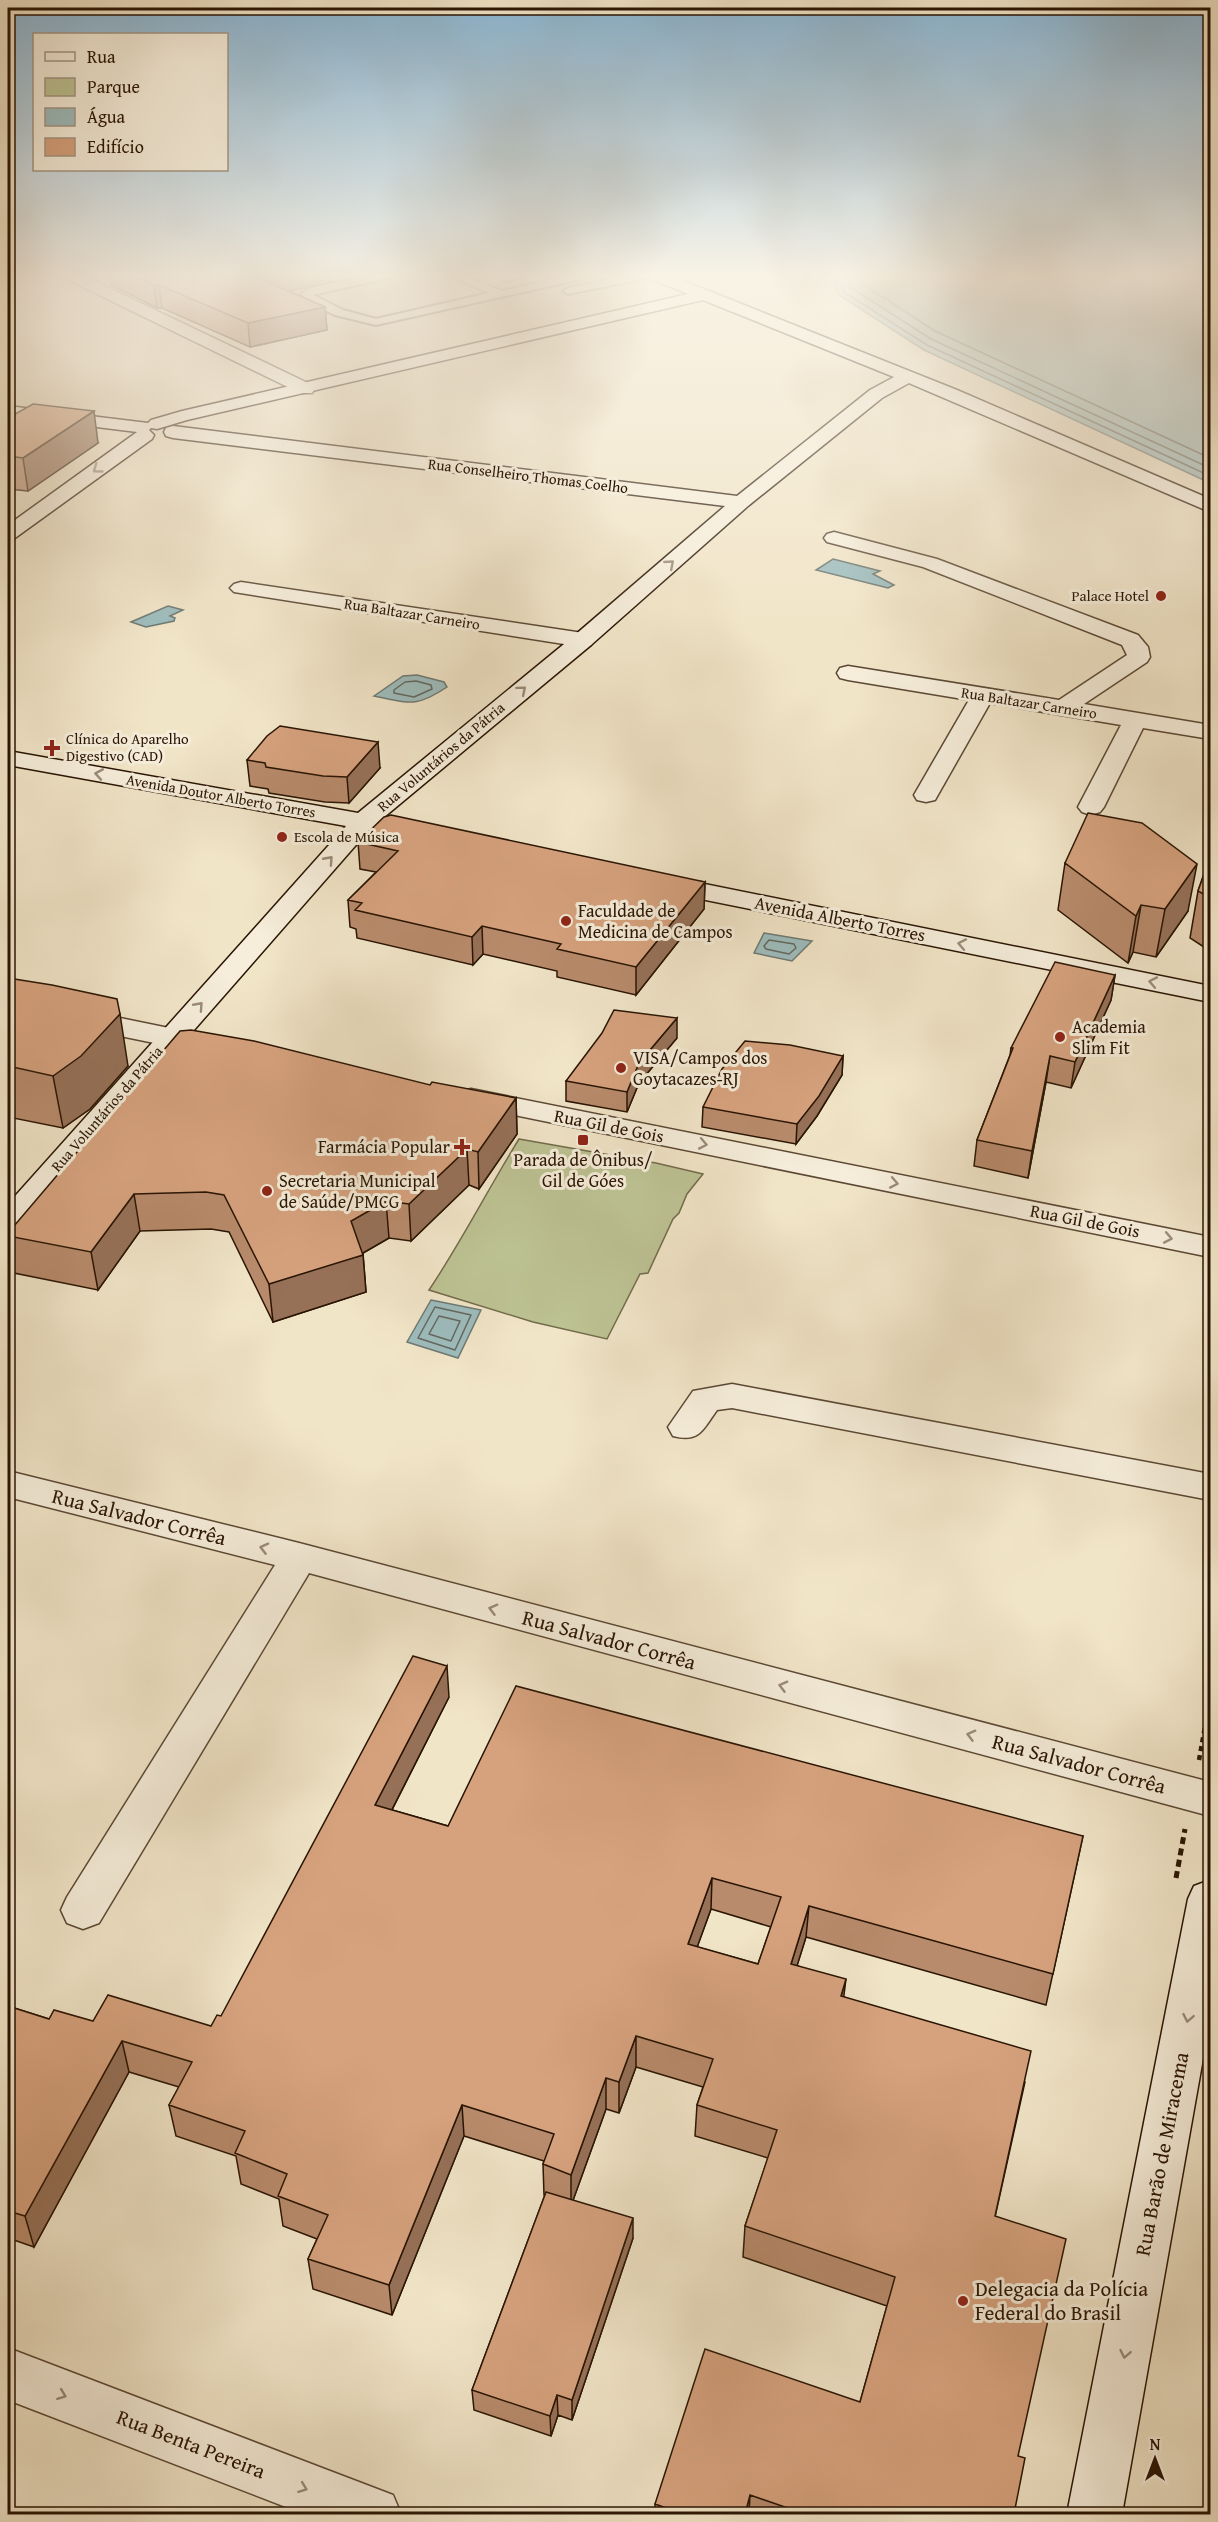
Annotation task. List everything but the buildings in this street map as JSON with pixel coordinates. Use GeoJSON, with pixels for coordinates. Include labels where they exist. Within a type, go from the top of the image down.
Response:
{"type":"FeatureCollection","features":[{"type":"Feature","properties":{"kind":"main road"},"geometry":{"type":"LineString","coordinates":[[8,534],[154,429],[182,416],[285,393]]}},
{"type":"Feature","properties":{"kind":"main road","name":"Rua Voluntários da Pátria"},"geometry":{"type":"LineString","coordinates":[[8,1223],[363,822],[583,640],[741,502],[878,393]]}},
{"type":"Feature","properties":{"kind":"main road"},"geometry":{"type":"LineString","coordinates":[[947,393],[1210,506]]}},
{"type":"Feature","properties":{"kind":"main road","name":"Rua Conselheiro Thomas Coelho"},"geometry":{"type":"LineString","coordinates":[[8,411],[741,502]]}},
{"type":"Feature","properties":{"kind":"main road"},"geometry":{"type":"LineString","coordinates":[[834,538],[930,563],[1130,640],[1137,647],[1139,657],[1063,708]]}},
{"type":"Feature","properties":{"kind":"main road","name":"Rua Baltazar Carneiro"},"geometry":{"type":"LineString","coordinates":[[242,588],[583,640]]}},
{"type":"Feature","properties":{"kind":"main road","name":"Rua Baltazar Carneiro"},"geometry":{"type":"LineString","coordinates":[[848,673],[1210,732]]}},
{"type":"Feature","properties":{"kind":"main road"},"geometry":{"type":"LineString","coordinates":[[926,795],[983,695]]}},
{"type":"Feature","properties":{"kind":"main road"},"geometry":{"type":"LineString","coordinates":[[1091,807],[1135,720]]}},
{"type":"Feature","properties":{"kind":"main road","name":"Avenida Doutor Alberto Torres"},"geometry":{"type":"LineString","coordinates":[[8,758],[363,822]]}},
{"type":"Feature","properties":{"kind":"main road"},"geometry":{"type":"LineString","coordinates":[[363,822],[410,831]]}},
{"type":"Feature","properties":{"kind":"main road","name":"Avenida Alberto Torres"},"geometry":{"type":"LineString","coordinates":[[641,879],[1210,994]]}},
{"type":"Feature","properties":{"kind":"main road"},"geometry":{"type":"LineString","coordinates":[[8,1004],[229,1049]]}},
{"type":"Feature","properties":{"kind":"main road","name":"Rua Gil de Gois"},"geometry":{"type":"LineString","coordinates":[[440,1091],[1210,1246]]}},
{"type":"Feature","properties":{"kind":"main road"},"geometry":{"type":"LineString","coordinates":[[686,1427],[706,1399],[732,1396],[1210,1487]]}},
{"type":"Feature","properties":{"kind":"main road","name":"Rua Salvador Corrêa"},"geometry":{"type":"LineString","coordinates":[[8,1484],[298,1557],[1210,1799]]}},
{"type":"Feature","properties":{"kind":"main road"},"geometry":{"type":"LineString","coordinates":[[83,1910],[298,1557]]}},
{"type":"Feature","properties":{"kind":"main road","name":"Rua Barão de Miracema"},"geometry":{"type":"LineString","coordinates":[[1094,2514],[1210,1899]]}},
{"type":"Feature","properties":{"kind":"main road","name":"Rua Benta Pereira"},"geometry":{"type":"LineString","coordinates":[[8,2374],[374,2514]]}},
{"type":"Feature","properties":{"kind":"green space"},"geometry":{"type":"Polygon","coordinates":[[[519,1139],[656,1163],[703,1174],[687,1194],[679,1213],[673,1219],[648,1273],[640,1274],[607,1339],[533,1322],[429,1290],[519,1139]]]}},
{"type":"Feature","properties":{"kind":"water"},"geometry":{"type":"Polygon","coordinates":[[[1016,393],[1210,393],[1210,483],[1016,393]]]}},
{"type":"Feature","properties":{"kind":"water"},"geometry":{"type":"Polygon","coordinates":[[[833,559],[880,571],[873,574],[894,585],[888,588],[816,570],[833,559]]]}},
{"type":"Feature","properties":{"kind":"water"},"geometry":{"type":"Polygon","coordinates":[[[168,606],[183,610],[170,616],[175,618],[174,621],[146,627],[131,622],[168,606]]]}},
{"type":"Feature","properties":{"kind":"water"},"geometry":{"type":"Polygon","coordinates":[[[417,675],[444,682],[447,687],[420,701],[412,702],[374,696],[403,676],[417,675]]]}},
{"type":"Feature","properties":{"kind":"water"},"geometry":{"type":"Polygon","coordinates":[[[764,933],[812,941],[792,961],[754,953],[764,933]]]}},
{"type":"Feature","properties":{"kind":"water"},"geometry":{"type":"Polygon","coordinates":[[[431,1300],[481,1310],[458,1358],[407,1342],[431,1300]]]}},
{"type":"Feature","properties":{"kind":"place","name":"Palace Hotel"},"geometry":{"type":"Point","coordinates":[1161,596]}},
{"type":"Feature","properties":{"kind":"place","name":"Clínica do Aparelho Digestivo (CAD)"},"geometry":{"type":"Point","coordinates":[52,748]}},
{"type":"Feature","properties":{"kind":"place","name":"Escola de Música"},"geometry":{"type":"Point","coordinates":[282,837]}},
{"type":"Feature","properties":{"kind":"place","name":"Faculdade de Medicina de Campos"},"geometry":{"type":"Point","coordinates":[566,921]}},
{"type":"Feature","properties":{"kind":"place","name":"Academia Slim Fit"},"geometry":{"type":"Point","coordinates":[1060,1037]}},
{"type":"Feature","properties":{"kind":"place","name":"VISA/Campos dos Goytacazes-RJ"},"geometry":{"type":"Point","coordinates":[621,1068]}},
{"type":"Feature","properties":{"kind":"place","name":"Parada de Ônibus/ Gil de Góes"},"geometry":{"type":"Point","coordinates":[583,1140]}},
{"type":"Feature","properties":{"kind":"place","name":"Farmácia Popular"},"geometry":{"type":"Point","coordinates":[462,1147]}},
{"type":"Feature","properties":{"kind":"place","name":"Secretaria Municipal de Saúde/PMCG"},"geometry":{"type":"Point","coordinates":[267,1191]}},
{"type":"Feature","properties":{"kind":"place","name":"Delegacia da Polícia Federal do Brasil"},"geometry":{"type":"Point","coordinates":[963,2301]}}]}
